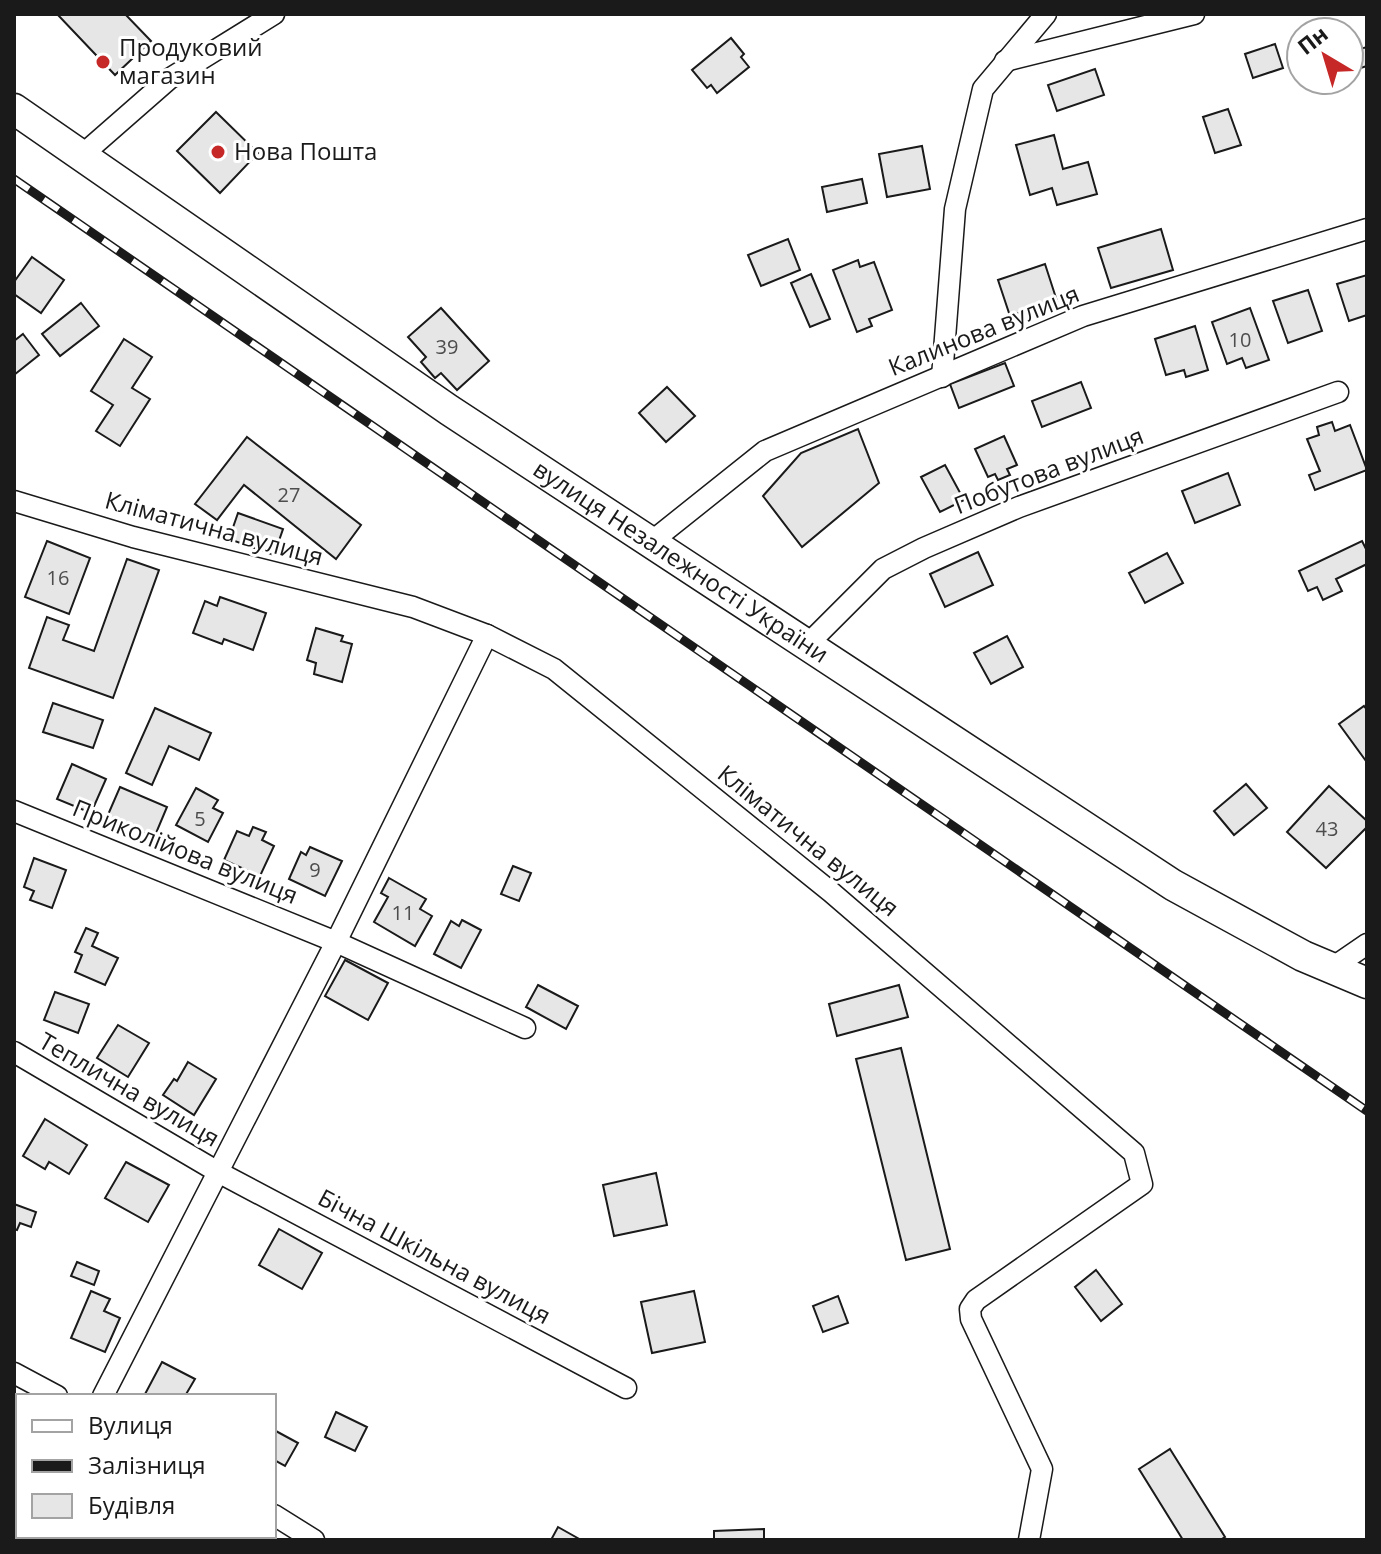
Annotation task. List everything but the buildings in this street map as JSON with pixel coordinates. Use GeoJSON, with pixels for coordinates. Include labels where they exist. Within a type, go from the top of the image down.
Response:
{"type":"FeatureCollection","features":[{"type":"Feature","properties":{"kind":"main road","name":"вулиця Незалежності України"},"geometry":{"type":"LineString","coordinates":[[14,109],[449,410],[1173,885],[1303,956],[1367,983]]}},
{"type":"Feature","properties":{"kind":"street"},"geometry":{"type":"LineString","coordinates":[[81,156],[169,79],[274,14]]}},
{"type":"Feature","properties":{"kind":"street"},"geometry":{"type":"LineString","coordinates":[[942,377],[955,209],[983,89],[1046,14]]}},
{"type":"Feature","properties":{"kind":"street"},"geometry":{"type":"LineString","coordinates":[[1005,61],[1194,14]]}},
{"type":"Feature","properties":{"kind":"street","name":"Калинова вулиця"},"geometry":{"type":"LineString","coordinates":[[651,542],[765,451],[1083,316],[1367,229]]}},
{"type":"Feature","properties":{"kind":"street","name":"Побутова вулиця"},"geometry":{"type":"LineString","coordinates":[[807,645],[883,569],[924,548],[1019,507],[1338,392]]}},
{"type":"Feature","properties":{"kind":"street","name":"Кліматична вулиця"},"geometry":{"type":"LineString","coordinates":[[14,501],[133,537],[413,607],[487,635],[554,669],[831,892],[1134,1153],[1142,1184],[976,1300],[970,1309],[971,1319],[1042,1469],[1029,1540]]}},
{"type":"Feature","properties":{"kind":"street"},"geometry":{"type":"LineString","coordinates":[[104,1394],[336,942],[487,635]]}},
{"type":"Feature","properties":{"kind":"street","name":"Приколійова вулиця"},"geometry":{"type":"LineString","coordinates":[[14,811],[336,942],[525,1028]]}},
{"type":"Feature","properties":{"kind":"street"},"geometry":{"type":"LineString","coordinates":[[1332,968],[1367,944]]}},
{"type":"Feature","properties":{"kind":"street","name":"Теплична вулиця"},"geometry":{"type":"LineString","coordinates":[[14,1052],[218,1172]]}},
{"type":"Feature","properties":{"kind":"street","name":"Бічна Шкільна вулиця"},"geometry":{"type":"LineString","coordinates":[[218,1172],[626,1388]]}},
{"type":"Feature","properties":{"kind":"street"},"geometry":{"type":"LineString","coordinates":[[14,1373],[53,1394]]}},
{"type":"Feature","properties":{"kind":"street"},"geometry":{"type":"LineString","coordinates":[[276,1516],[314,1540]]}},
{"type":"Feature","properties":{"kind":"railway"},"geometry":{"type":"LineString","coordinates":[[14,179],[1367,1111]]}},
{"type":"Feature","properties":{"kind":"place","name":"Продуковий магазин"},"geometry":{"type":"Point","coordinates":[103,62]}},
{"type":"Feature","properties":{"kind":"place","name":"Нова Пошта"},"geometry":{"type":"Point","coordinates":[218,152]}}]}
